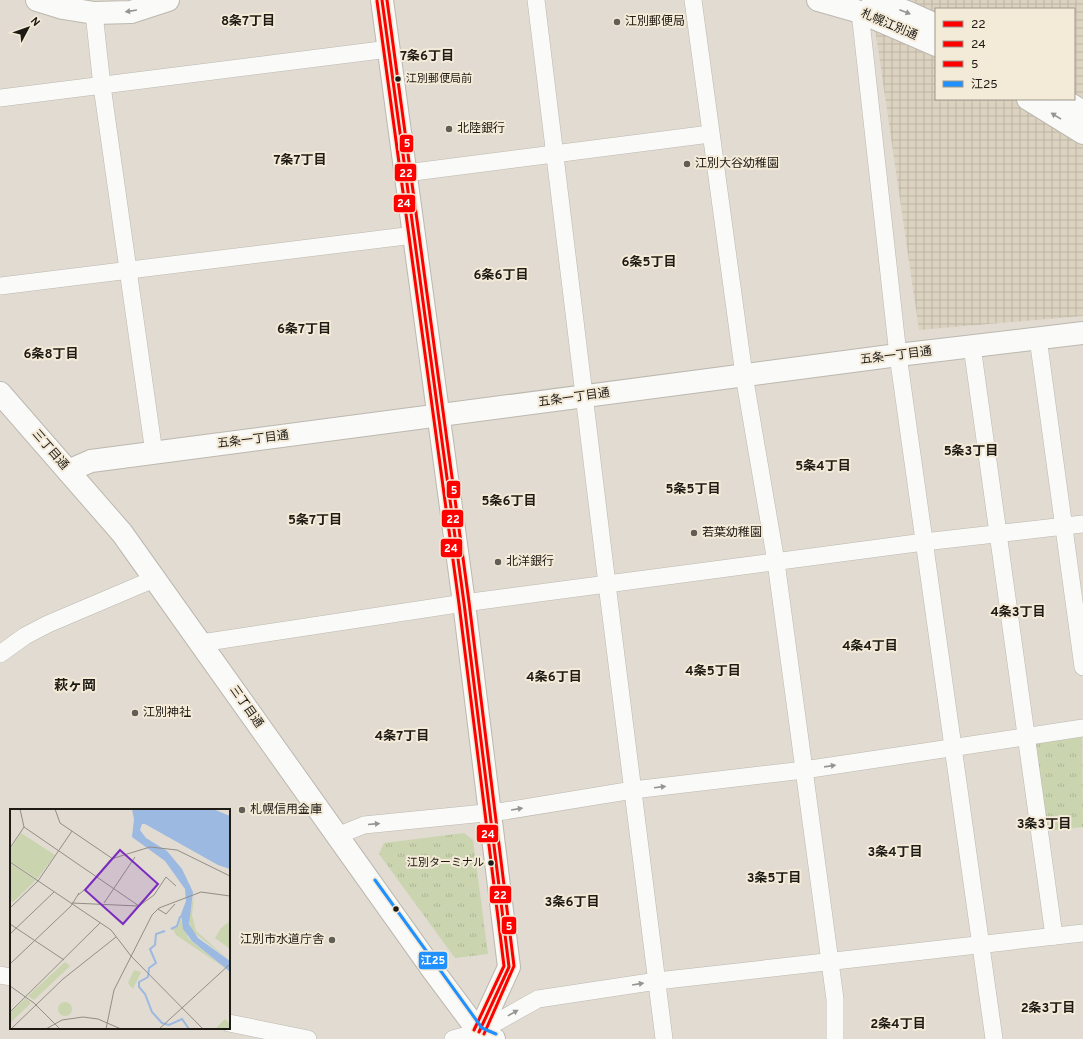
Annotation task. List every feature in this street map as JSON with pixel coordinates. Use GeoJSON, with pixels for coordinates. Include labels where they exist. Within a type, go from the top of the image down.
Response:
{"type":"FeatureCollection","features":[{"type":"Feature","properties":{"kind":"main road"},"geometry":{"type":"LineString","coordinates":[[37,0],[63,8],[94,13],[131,12],[168,0]]}},
{"type":"Feature","properties":{"kind":"main road"},"geometry":{"type":"LineString","coordinates":[[382,0],[464,603],[509,967],[486,1035]]}},
{"type":"Feature","properties":{"kind":"main road","name":"札幌江別通"},"geometry":{"type":"LineString","coordinates":[[818,0],[863,4],[907,12],[935,26]]}},
{"type":"Feature","properties":{"kind":"main road","name":"札幌江別通"},"geometry":{"type":"LineString","coordinates":[[863,4],[935,44]]}},
{"type":"Feature","properties":{"kind":"main road"},"geometry":{"type":"LineString","coordinates":[[1030,100],[1083,133]]}},
{"type":"Feature","properties":{"kind":"main road"},"geometry":{"type":"LineString","coordinates":[[1064,100],[1083,112]]}},
{"type":"Feature","properties":{"kind":"main road","name":"五条一丁目通"},"geometry":{"type":"LineString","coordinates":[[68,471],[92,461],[154,452],[898,355],[1083,333]]}},
{"type":"Feature","properties":{"kind":"main road","name":"三丁目通"},"geometry":{"type":"LineString","coordinates":[[0,393],[122,533],[337,836],[486,1035]]}},
{"type":"Feature","properties":{"kind":"street"},"geometry":{"type":"LineString","coordinates":[[536,0],[664,1039]]}},
{"type":"Feature","properties":{"kind":"street"},"geometry":{"type":"LineString","coordinates":[[693,0],[710,134],[744,375],[776,562],[835,999],[835,1039]]}},
{"type":"Feature","properties":{"kind":"street"},"geometry":{"type":"LineString","coordinates":[[863,4],[898,355],[994,1039]]}},
{"type":"Feature","properties":{"kind":"street"},"geometry":{"type":"LineString","coordinates":[[94,13],[102,86],[154,452]]}},
{"type":"Feature","properties":{"kind":"street"},"geometry":{"type":"LineString","coordinates":[[0,98],[389,49]]}},
{"type":"Feature","properties":{"kind":"street"},"geometry":{"type":"LineString","coordinates":[[406,173],[710,134]]}},
{"type":"Feature","properties":{"kind":"street"},"geometry":{"type":"LineString","coordinates":[[0,286],[414,235]]}},
{"type":"Feature","properties":{"kind":"street"},"geometry":{"type":"LineString","coordinates":[[1038,338],[1083,667]]}},
{"type":"Feature","properties":{"kind":"street"},"geometry":{"type":"LineString","coordinates":[[972,346],[1054,936]]}},
{"type":"Feature","properties":{"kind":"street"},"geometry":{"type":"LineString","coordinates":[[201,643],[464,603],[924,542],[1083,524]]}},
{"type":"Feature","properties":{"kind":"street"},"geometry":{"type":"LineString","coordinates":[[0,654],[25,636],[48,624],[154,579]]}},
{"type":"Feature","properties":{"kind":"street"},"geometry":{"type":"LineString","coordinates":[[337,836],[364,825],[490,813],[633,790],[804,770],[1083,728]]}},
{"type":"Feature","properties":{"kind":"street"},"geometry":{"type":"LineString","coordinates":[[453,1039],[486,1035],[538,999],[657,981],[1083,933]]}},
{"type":"Feature","properties":{"kind":"street"},"geometry":{"type":"LineString","coordinates":[[0,975],[10,977]]}},
{"type":"Feature","properties":{"kind":"street"},"geometry":{"type":"LineString","coordinates":[[230,1023],[308,1039]]}},
{"type":"Feature","properties":{"kind":"shaded area"},"geometry":{"type":"Polygon","coordinates":[[[871,0],[1083,0],[1083,316],[919,330],[871,0]]]}},
{"type":"Feature","properties":{"kind":"green space"},"geometry":{"type":"Polygon","coordinates":[[[1082,736],[1083,827],[1047,831],[1033,742],[1082,736]]]}},
{"type":"Feature","properties":{"kind":"green space"},"geometry":{"type":"Polygon","coordinates":[[[464,833],[473,840],[488,954],[455,958],[379,854],[384,843],[464,833]]]}},
{"type":"Feature","properties":{"kind":"transit line","name":"22"},"geometry":{"type":"LineString","coordinates":[[382,0],[464,603],[509,967],[479,1032]]}},
{"type":"Feature","properties":{"kind":"transit line","name":"5"},"geometry":{"type":"LineString","coordinates":[[387,0],[469,602],[514,966],[484,1034]]}},
{"type":"Feature","properties":{"kind":"transit line","name":"24"},"geometry":{"type":"LineString","coordinates":[[377,1],[459,604],[504,966],[474,1030]]}},
{"type":"Feature","properties":{"kind":"transit line","name":"江25"},"geometry":{"type":"LineString","coordinates":[[375,880],[482,1028],[496,1034]]}},
{"type":"Feature","properties":{"kind":"place","name":"江別郵便局"},"geometry":{"type":"Point","coordinates":[617,22]}},
{"type":"Feature","properties":{"kind":"place","name":"江別郵便局前"},"geometry":{"type":"Point","coordinates":[398,79]}},
{"type":"Feature","properties":{"kind":"place","name":"北陸銀行"},"geometry":{"type":"Point","coordinates":[449,129]}},
{"type":"Feature","properties":{"kind":"place","name":"江別大谷幼稚園"},"geometry":{"type":"Point","coordinates":[687,164]}},
{"type":"Feature","properties":{"kind":"place","name":"若葉幼稚園"},"geometry":{"type":"Point","coordinates":[694,533]}},
{"type":"Feature","properties":{"kind":"place","name":"北洋銀行"},"geometry":{"type":"Point","coordinates":[498,562]}},
{"type":"Feature","properties":{"kind":"place","name":"江別神社"},"geometry":{"type":"Point","coordinates":[135,713]}},
{"type":"Feature","properties":{"kind":"place","name":"札幌信用金庫"},"geometry":{"type":"Point","coordinates":[242,810]}},
{"type":"Feature","properties":{"kind":"place","name":"江別ターミナル"},"geometry":{"type":"Point","coordinates":[491,863]}},
{"type":"Feature","properties":{"kind":"place","name":"江別市水道庁舎"},"geometry":{"type":"Point","coordinates":[332,940]}},
{"type":"Feature","properties":{"kind":"district","name":"8条7丁目"},"geometry":{"type":"Point","coordinates":[248,22]}},
{"type":"Feature","properties":{"kind":"district","name":"7条6丁目"},"geometry":{"type":"Point","coordinates":[427,57]}},
{"type":"Feature","properties":{"kind":"district","name":"7条7丁目"},"geometry":{"type":"Point","coordinates":[300,161]}},
{"type":"Feature","properties":{"kind":"district","name":"6条5丁目"},"geometry":{"type":"Point","coordinates":[649,263]}},
{"type":"Feature","properties":{"kind":"district","name":"6条6丁目"},"geometry":{"type":"Point","coordinates":[501,276]}},
{"type":"Feature","properties":{"kind":"district","name":"6条7丁目"},"geometry":{"type":"Point","coordinates":[304,330]}},
{"type":"Feature","properties":{"kind":"district","name":"6条8丁目"},"geometry":{"type":"Point","coordinates":[51,355]}},
{"type":"Feature","properties":{"kind":"district","name":"5条3丁目"},"geometry":{"type":"Point","coordinates":[971,452]}},
{"type":"Feature","properties":{"kind":"district","name":"5条4丁目"},"geometry":{"type":"Point","coordinates":[823,467]}},
{"type":"Feature","properties":{"kind":"district","name":"5条5丁目"},"geometry":{"type":"Point","coordinates":[693,490]}},
{"type":"Feature","properties":{"kind":"district","name":"5条6丁目"},"geometry":{"type":"Point","coordinates":[509,502]}},
{"type":"Feature","properties":{"kind":"district","name":"5条7丁目"},"geometry":{"type":"Point","coordinates":[315,521]}},
{"type":"Feature","properties":{"kind":"district","name":"4条3丁目"},"geometry":{"type":"Point","coordinates":[1018,613]}},
{"type":"Feature","properties":{"kind":"district","name":"4条4丁目"},"geometry":{"type":"Point","coordinates":[870,647]}},
{"type":"Feature","properties":{"kind":"district","name":"4条5丁目"},"geometry":{"type":"Point","coordinates":[713,672]}},
{"type":"Feature","properties":{"kind":"district","name":"4条6丁目"},"geometry":{"type":"Point","coordinates":[554,678]}},
{"type":"Feature","properties":{"kind":"district","name":"萩ヶ岡"},"geometry":{"type":"Point","coordinates":[75,686]}},
{"type":"Feature","properties":{"kind":"district","name":"4条7丁目"},"geometry":{"type":"Point","coordinates":[402,737]}},
{"type":"Feature","properties":{"kind":"district","name":"3条3丁目"},"geometry":{"type":"Point","coordinates":[1044,825]}},
{"type":"Feature","properties":{"kind":"district","name":"3条4丁目"},"geometry":{"type":"Point","coordinates":[895,853]}},
{"type":"Feature","properties":{"kind":"district","name":"3条5丁目"},"geometry":{"type":"Point","coordinates":[774,879]}},
{"type":"Feature","properties":{"kind":"district","name":"3条6丁目"},"geometry":{"type":"Point","coordinates":[572,903]}},
{"type":"Feature","properties":{"kind":"district","name":"2条3丁目"},"geometry":{"type":"Point","coordinates":[1048,1009]}},
{"type":"Feature","properties":{"kind":"district","name":"2条4丁目"},"geometry":{"type":"Point","coordinates":[898,1025]}}]}
